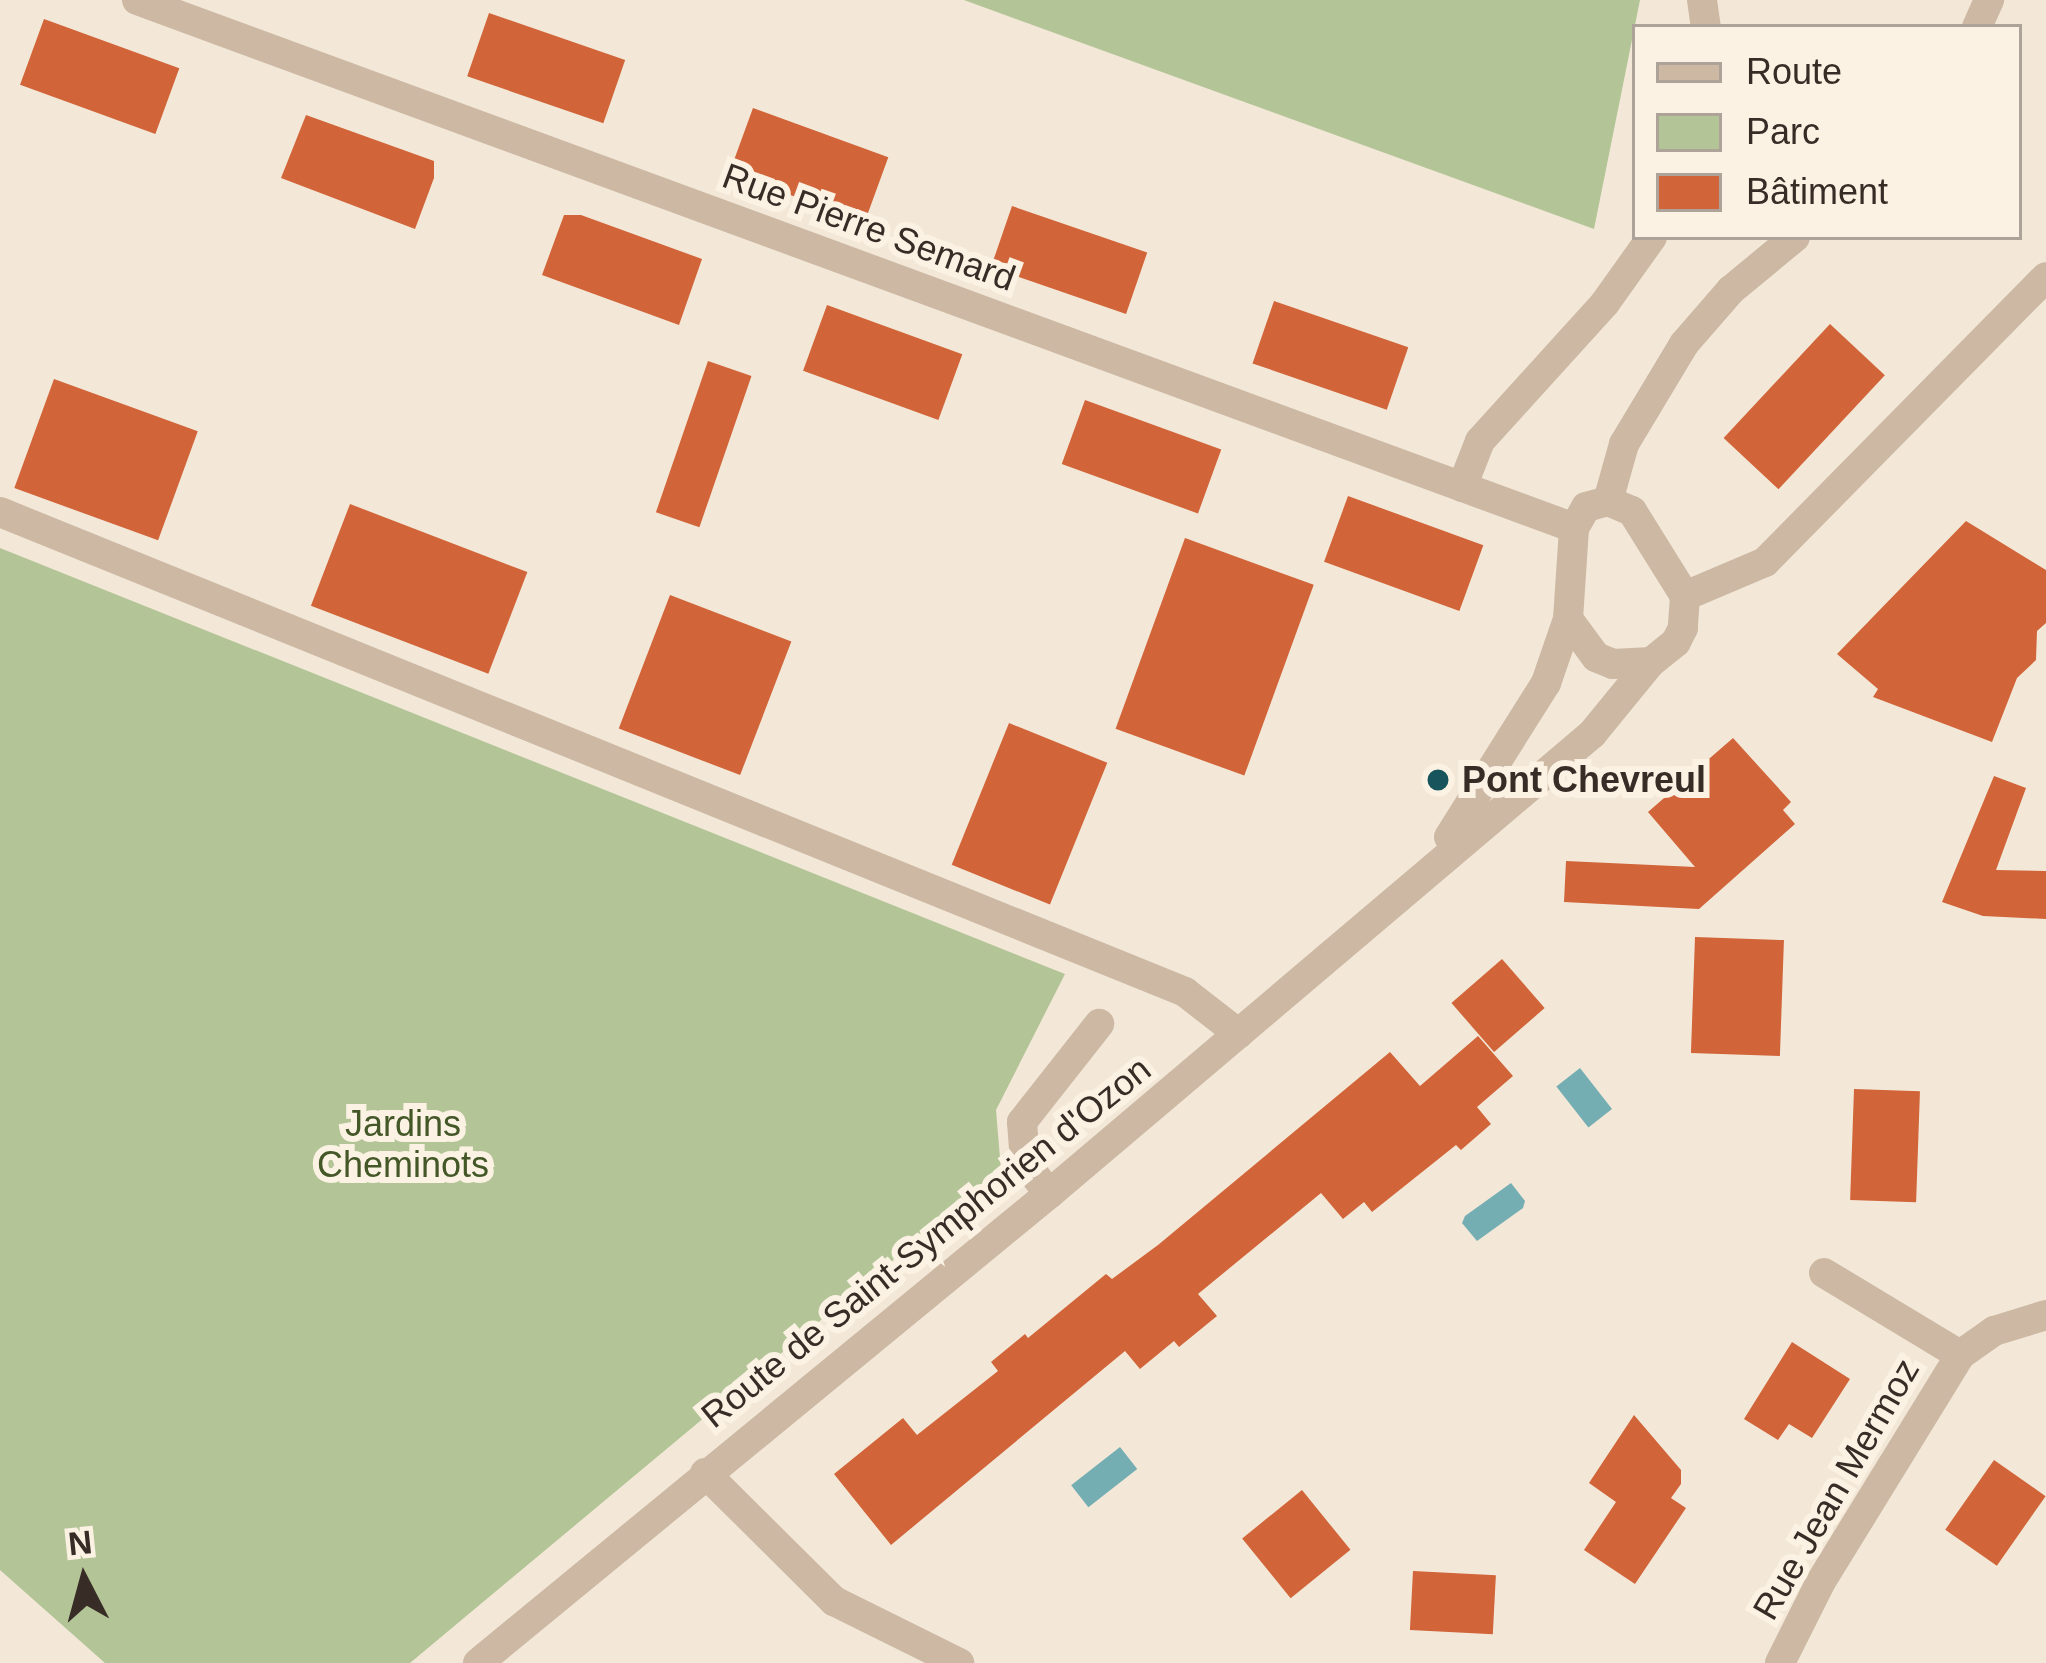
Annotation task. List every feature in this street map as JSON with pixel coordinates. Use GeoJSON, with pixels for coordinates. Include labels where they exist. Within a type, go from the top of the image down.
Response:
{"type":"FeatureCollection","features":[{"type":"Feature","properties":{"kind":"street","name":"Rue Pierre Semard"},"geometry":{"type":"LineString","coordinates":[[136,0],[1574,528]]}},
{"type":"Feature","properties":{"kind":"street"},"geometry":{"type":"LineString","coordinates":[[1462,487],[1480,441],[1605,303],[1650,240]]}},
{"type":"Feature","properties":{"kind":"street"},"geometry":{"type":"LineString","coordinates":[[1608,501],[1624,444],[1684,344],[1730,290],[1791,240]]}},
{"type":"Feature","properties":{"kind":"street"},"geometry":{"type":"LineString","coordinates":[[1685,596],[1765,562],[2046,277]]}},
{"type":"Feature","properties":{"kind":"street"},"geometry":{"type":"LineString","coordinates":[[1608,501],[1632,511],[1685,596],[1683,628],[1676,642],[1651,662],[1592,734],[1420,875],[1474,803],[1546,683],[1568,619],[1574,528],[1586,507],[1608,501]]}},
{"type":"Feature","properties":{"kind":"street"},"geometry":{"type":"LineString","coordinates":[[0,512],[1185,992],[1239,1034]]}},
{"type":"Feature","properties":{"kind":"street"},"geometry":{"type":"LineString","coordinates":[[1568,619],[1596,657],[1613,664],[1651,662]]}},
{"type":"Feature","properties":{"kind":"street","name":"Route de Saint-Symphorien d'Ozon"},"geometry":{"type":"LineString","coordinates":[[478,1663],[1049,1194],[1420,875]]}},
{"type":"Feature","properties":{"kind":"street"},"geometry":{"type":"LineString","coordinates":[[1049,1194],[1025,1162],[1022,1122],[1099,1024]]}},
{"type":"Feature","properties":{"kind":"street","name":"Rue Jean Mermoz"},"geometry":{"type":"LineString","coordinates":[[1824,1273],[1960,1354]]}},
{"type":"Feature","properties":{"kind":"street","name":"Rue Jean Mermoz"},"geometry":{"type":"LineString","coordinates":[[1780,1663],[1820,1583],[1960,1354],[1994,1331],[2046,1315]]}},
{"type":"Feature","properties":{"kind":"street"},"geometry":{"type":"LineString","coordinates":[[705,1474],[834,1601],[959,1663]]}},
{"type":"Feature","properties":{"kind":"green space"},"geometry":{"type":"Polygon","coordinates":[[[964,0],[1640,0],[1594,229],[964,0]]]}},
{"type":"Feature","properties":{"kind":"green space","name":"Jardins Cheminots"},"geometry":{"type":"Polygon","coordinates":[[[0,548],[1065,974],[996,1110],[1001,1170],[410,1663],[105,1663],[0,1570],[0,548]]]}},
{"type":"Feature","properties":{"kind":"water"},"geometry":{"type":"Polygon","coordinates":[[[1580,1068],[1612,1109],[1588,1127],[1556,1086],[1580,1068]]]}},
{"type":"Feature","properties":{"kind":"water"},"geometry":{"type":"Polygon","coordinates":[[[1511,1183],[1525,1201],[1523,1208],[1477,1241],[1462,1223],[1465,1216],[1511,1183]]]}},
{"type":"Feature","properties":{"kind":"water"},"geometry":{"type":"Polygon","coordinates":[[[1120,1447],[1137,1469],[1088,1507],[1071,1485],[1120,1447]]]}},
{"type":"Feature","properties":{"kind":"building"},"geometry":{"type":"Polygon","coordinates":[[[489,13],[625,60],[603,123],[467,76],[489,13]]]}},
{"type":"Feature","properties":{"kind":"building"},"geometry":{"type":"Polygon","coordinates":[[[44,19],[179,68],[155,134],[20,85],[44,19]]]}},
{"type":"Feature","properties":{"kind":"building"},"geometry":{"type":"Polygon","coordinates":[[[753,108],[888,157],[865,222],[729,173],[753,108]]]}},
{"type":"Feature","properties":{"kind":"building"},"geometry":{"type":"Polygon","coordinates":[[[306,115],[434,161],[434,178],[415,229],[281,178],[306,115]]]}},
{"type":"Feature","properties":{"kind":"building"},"geometry":{"type":"Polygon","coordinates":[[[1012,206],[1147,253],[1126,314],[991,267],[1012,206]]]}},
{"type":"Feature","properties":{"kind":"building"},"geometry":{"type":"Polygon","coordinates":[[[564,215],[581,215],[702,259],[679,325],[542,275],[564,215]]]}},
{"type":"Feature","properties":{"kind":"building"},"geometry":{"type":"Polygon","coordinates":[[[1274,301],[1408,347],[1387,410],[1253,363],[1274,301]]]}},
{"type":"Feature","properties":{"kind":"building"},"geometry":{"type":"Polygon","coordinates":[[[827,305],[962,354],[938,420],[803,371],[827,305]]]}},
{"type":"Feature","properties":{"kind":"building"},"geometry":{"type":"Polygon","coordinates":[[[1830,324],[1885,375],[1778,489],[1724,438],[1830,324]]]}},
{"type":"Feature","properties":{"kind":"building"},"geometry":{"type":"Polygon","coordinates":[[[708,361],[751,376],[699,527],[656,512],[708,361]]]}},
{"type":"Feature","properties":{"kind":"building"},"geometry":{"type":"Polygon","coordinates":[[[54,379],[198,431],[158,540],[14,488],[54,379]]]}},
{"type":"Feature","properties":{"kind":"building"},"geometry":{"type":"Polygon","coordinates":[[[1085,400],[1221,450],[1198,513],[1062,464],[1085,400]]]}},
{"type":"Feature","properties":{"kind":"building"},"geometry":{"type":"Polygon","coordinates":[[[1348,496],[1483,545],[1459,611],[1324,562],[1348,496]]]}},
{"type":"Feature","properties":{"kind":"building"},"geometry":{"type":"Polygon","coordinates":[[[350,504],[527,572],[488,674],[311,606],[350,504]]]}},
{"type":"Feature","properties":{"kind":"building"},"geometry":{"type":"Polygon","coordinates":[[[1966,521],[2046,570],[2046,623],[2037,631],[2036,660],[2017,678],[1992,742],[1873,697],[1878,689],[1837,654],[1966,521]]]}},
{"type":"Feature","properties":{"kind":"building"},"geometry":{"type":"Polygon","coordinates":[[[1185,538],[1314,585],[1244,776],[1116,729],[1185,538]]]}},
{"type":"Feature","properties":{"kind":"building"},"geometry":{"type":"Polygon","coordinates":[[[670,595],[791,642],[740,775],[619,729],[670,595]]]}},
{"type":"Feature","properties":{"kind":"building"},"geometry":{"type":"Polygon","coordinates":[[[1009,723],[1107,763],[1050,905],[952,865],[1009,723]]]}},
{"type":"Feature","properties":{"kind":"building"},"geometry":{"type":"Polygon","coordinates":[[[1733,738],[1791,802],[1783,810],[1795,824],[1699,909],[1564,902],[1566,861],[1695,867],[1648,812],[1733,738]]]}},
{"type":"Feature","properties":{"kind":"building"},"geometry":{"type":"Polygon","coordinates":[[[1994,776],[2026,788],[1996,870],[2046,871],[2046,919],[1983,916],[1942,902],[1994,776]]]}},
{"type":"Feature","properties":{"kind":"building"},"geometry":{"type":"Polygon","coordinates":[[[1695,937],[1784,940],[1780,1056],[1691,1053],[1695,937]]]}},
{"type":"Feature","properties":{"kind":"building"},"geometry":{"type":"Polygon","coordinates":[[[1502,959],[1545,1008],[1494,1052],[1451,1003],[1502,959]]]}},
{"type":"Feature","properties":{"kind":"building"},"geometry":{"type":"Polygon","coordinates":[[[1478,1036],[1513,1076],[1477,1107],[1491,1124],[1461,1150],[1456,1145],[1372,1212],[1364,1202],[1343,1219],[1321,1193],[1198,1294],[1217,1316],[1179,1347],[1174,1341],[1140,1369],[1125,1351],[891,1545],[834,1474],[903,1418],[917,1435],[998,1371],[991,1362],[1025,1334],[1028,1338],[1106,1274],[1112,1279],[1158,1245],[1390,1052],[1420,1086],[1478,1036]]]}},
{"type":"Feature","properties":{"kind":"building"},"geometry":{"type":"Polygon","coordinates":[[[1854,1089],[1920,1091],[1916,1202],[1850,1200],[1854,1089]]]}},
{"type":"Feature","properties":{"kind":"building"},"geometry":{"type":"Polygon","coordinates":[[[1792,1342],[1850,1379],[1812,1438],[1789,1424],[1778,1440],[1744,1419],[1792,1342]]]}},
{"type":"Feature","properties":{"kind":"building"},"geometry":{"type":"Polygon","coordinates":[[[1634,1415],[1681,1470],[1681,1484],[1671,1498],[1686,1508],[1635,1584],[1584,1550],[1616,1502],[1589,1483],[1634,1415]]]}},
{"type":"Feature","properties":{"kind":"building"},"geometry":{"type":"Polygon","coordinates":[[[1994,1460],[2046,1496],[1997,1566],[1945,1530],[1994,1460]]]}},
{"type":"Feature","properties":{"kind":"building"},"geometry":{"type":"Polygon","coordinates":[[[1302,1490],[1350,1550],[1291,1598],[1242,1538],[1302,1490]]]}},
{"type":"Feature","properties":{"kind":"building"},"geometry":{"type":"Polygon","coordinates":[[[1413,1571],[1496,1575],[1493,1634],[1410,1630],[1413,1571]]]}},
{"type":"Feature","properties":{"kind":"place","name":"Pont Chevreul"},"geometry":{"type":"Point","coordinates":[1438,780]}}]}
